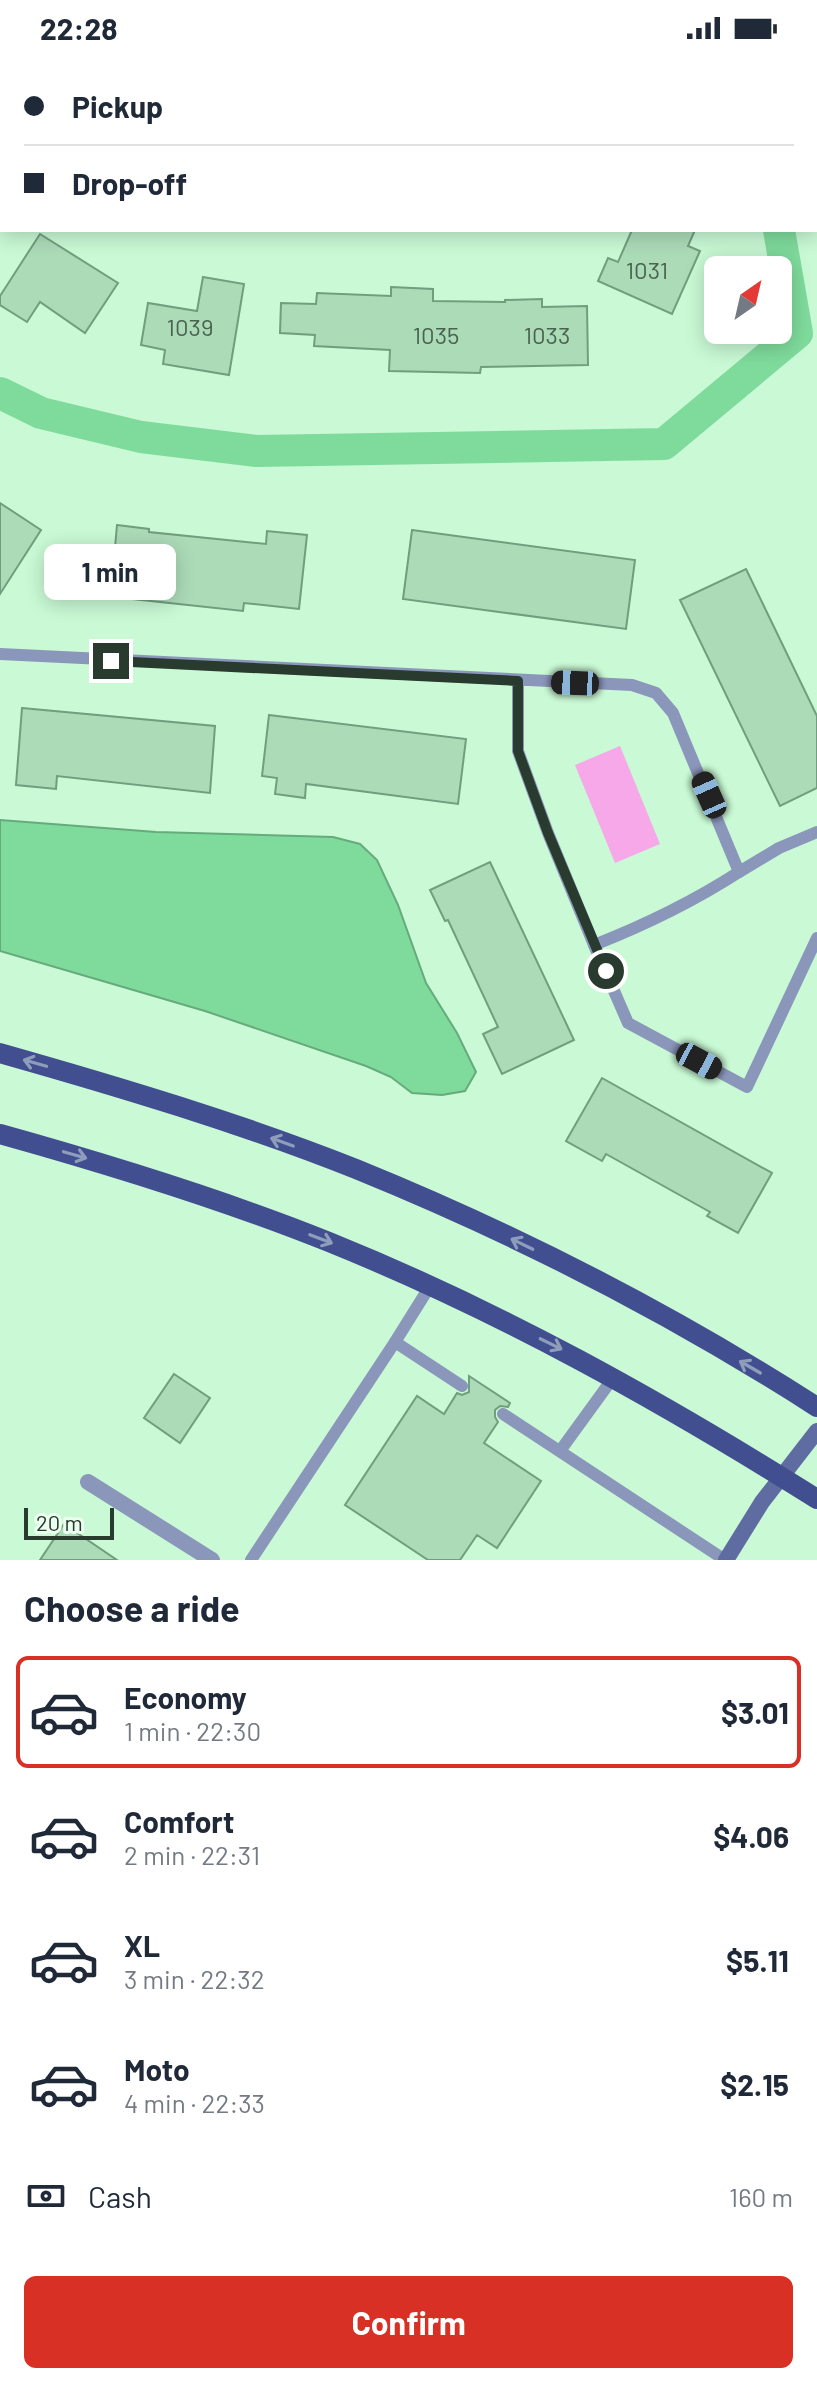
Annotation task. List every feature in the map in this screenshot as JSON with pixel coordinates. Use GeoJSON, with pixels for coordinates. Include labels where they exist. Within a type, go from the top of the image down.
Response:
{"type":"FeatureCollection","features":[{"type":"Feature","properties":{"kind":"main road"},"geometry":{"type":"LineString","coordinates":[[0,1053],[230,1122],[356,1169],[477,1221],[598,1281],[817,1407]]}},
{"type":"Feature","properties":{"kind":"main road"},"geometry":{"type":"LineString","coordinates":[[0,1134],[202,1195],[329,1242],[430,1286],[557,1347],[817,1499]]}},
{"type":"Feature","properties":{"kind":"street"},"geometry":{"type":"LineString","coordinates":[[725,1560],[762,1502],[817,1431]]}},
{"type":"Feature","properties":{"kind":"street"},"geometry":{"type":"LineString","coordinates":[[88,1482],[212,1560]]}},
{"type":"Feature","properties":{"kind":"lane"},"geometry":{"type":"LineString","coordinates":[[0,654],[632,685],[656,693],[673,713],[739,872]]}},
{"type":"Feature","properties":{"kind":"lane"},"geometry":{"type":"LineString","coordinates":[[518,681],[518,751],[548,833],[628,1023],[747,1087],[817,938]]}},
{"type":"Feature","properties":{"kind":"lane"},"geometry":{"type":"LineString","coordinates":[[594,945],[628,932],[714,888],[779,848],[817,832]]}},
{"type":"Feature","properties":{"kind":"lane"},"geometry":{"type":"LineString","coordinates":[[251,1560],[430,1286]]}},
{"type":"Feature","properties":{"kind":"lane"},"geometry":{"type":"LineString","coordinates":[[395,1342],[462,1386]]}},
{"type":"Feature","properties":{"kind":"lane"},"geometry":{"type":"LineString","coordinates":[[560,1451],[613,1378]]}},
{"type":"Feature","properties":{"kind":"lane"},"geometry":{"type":"LineString","coordinates":[[503,1414],[725,1560]]}},
{"type":"Feature","properties":{"kind":"shaded area"},"geometry":{"type":"Polygon","coordinates":[[[620,746],[660,844],[615,863],[575,765],[620,746]]]}},
{"type":"Feature","properties":{"kind":"shaded area"},"geometry":{"type":"Polygon","coordinates":[[[0,820],[156,832],[333,837],[360,844],[377,860],[398,905],[426,983],[457,1033],[476,1072],[465,1091],[442,1095],[412,1093],[391,1077],[366,1066],[205,1011],[0,951],[0,820]]]}},
{"type":"Feature","properties":{"kind":"building"},"geometry":{"type":"Polygon","coordinates":[[[631,232],[694,232],[688,246],[700,251],[672,314],[598,281],[608,258],[618,262],[631,232]]]}},
{"type":"Feature","properties":{"kind":"building"},"geometry":{"type":"Polygon","coordinates":[[[40,234],[118,283],[85,333],[40,302],[27,322],[0,305],[0,296],[40,234]]]}},
{"type":"Feature","properties":{"kind":"building"},"geometry":{"type":"Polygon","coordinates":[[[203,277],[244,284],[229,375],[163,364],[165,350],[141,345],[148,303],[197,311],[203,277]]]}},
{"type":"Feature","properties":{"kind":"building"},"geometry":{"type":"Polygon","coordinates":[[[391,287],[433,289],[433,301],[542,299],[542,307],[587,306],[588,365],[481,367],[480,373],[389,371],[390,350],[314,346],[315,335],[280,333],[281,303],[316,304],[317,293],[391,296],[391,287]]]}},
{"type":"Feature","properties":{"kind":"building"},"geometry":{"type":"Polygon","coordinates":[[[0,503],[41,530],[0,594],[0,503]]]}},
{"type":"Feature","properties":{"kind":"building"},"geometry":{"type":"Polygon","coordinates":[[[117,525],[149,529],[149,532],[266,544],[267,531],[307,535],[299,609],[244,603],[243,611],[105,596],[110,546],[115,547],[117,525]]]}},
{"type":"Feature","properties":{"kind":"building"},"geometry":{"type":"Polygon","coordinates":[[[412,530],[635,560],[626,629],[403,599],[412,530]]]}},
{"type":"Feature","properties":{"kind":"building"},"geometry":{"type":"Polygon","coordinates":[[[746,569],[817,716],[817,788],[780,806],[680,600],[746,569]]]}},
{"type":"Feature","properties":{"kind":"building"},"geometry":{"type":"Polygon","coordinates":[[[22,708],[215,726],[210,793],[57,776],[56,789],[16,785],[22,708]]]}},
{"type":"Feature","properties":{"kind":"building"},"geometry":{"type":"Polygon","coordinates":[[[269,715],[466,739],[458,804],[306,784],[305,798],[275,794],[277,778],[262,776],[269,715]]]}},
{"type":"Feature","properties":{"kind":"building"},"geometry":{"type":"Polygon","coordinates":[[[490,862],[574,1040],[502,1074],[483,1034],[498,1027],[448,920],[445,921],[430,890],[490,862]]]}},
{"type":"Feature","properties":{"kind":"building"},"geometry":{"type":"Polygon","coordinates":[[[602,1078],[772,1173],[738,1233],[707,1216],[710,1212],[606,1154],[602,1161],[566,1141],[602,1078]]]}},
{"type":"Feature","properties":{"kind":"building"},"geometry":{"type":"Polygon","coordinates":[[[174,1374],[210,1398],[180,1443],[144,1418],[174,1374]]]}},
{"type":"Feature","properties":{"kind":"building"},"geometry":{"type":"Polygon","coordinates":[[[469,1376],[510,1403],[508,1407],[500,1406],[495,1410],[498,1422],[484,1443],[541,1481],[497,1548],[477,1535],[460,1560],[428,1560],[345,1505],[417,1396],[444,1414],[457,1393],[462,1395],[469,1392],[469,1376]]]}},
{"type":"Feature","properties":{"kind":"building"},"geometry":{"type":"Polygon","coordinates":[[[64,1524],[117,1560],[40,1560],[64,1524]]]}},
{"type":"Feature","properties":{"kind":"waterway"},"geometry":{"type":"LineString","coordinates":[[0,393],[41,413],[141,437],[257,451],[664,444],[797,333],[779,232]]}},
{"type":"Feature","properties":{"kind":"route"},"geometry":{"type":"LineString","coordinates":[[111,661],[518,681],[518,751],[548,833],[606,971]]}}]}
